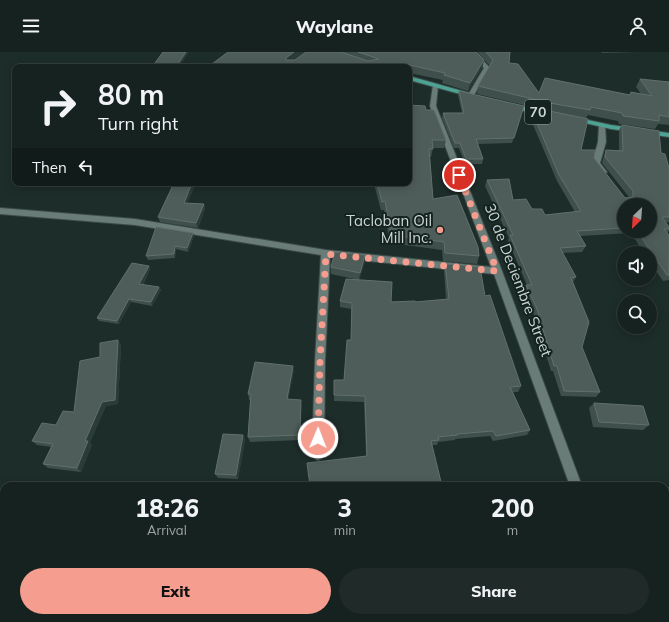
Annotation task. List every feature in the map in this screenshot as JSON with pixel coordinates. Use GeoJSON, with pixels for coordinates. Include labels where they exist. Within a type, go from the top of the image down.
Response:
{"type":"FeatureCollection","features":[{"type":"Feature","properties":{"kind":"main road"},"geometry":{"type":"LineString","coordinates":[[412,79],[479,97]]}},
{"type":"Feature","properties":{"kind":"main road","name":"70"},"geometry":{"type":"LineString","coordinates":[[502,103],[548,114]]}},
{"type":"Feature","properties":{"kind":"main road","name":"70"},"geometry":{"type":"LineString","coordinates":[[563,117],[602,125],[669,135]]}},
{"type":"Feature","properties":{"kind":"street"},"geometry":{"type":"LineString","coordinates":[[471,96],[487,68],[472,52]]}},
{"type":"Feature","properties":{"kind":"street","name":"30 de Deciembre Street"},"geometry":{"type":"LineString","coordinates":[[435,86],[432,106],[497,271],[575,482]]}},
{"type":"Feature","properties":{"kind":"street"},"geometry":{"type":"LineString","coordinates":[[602,125],[602,142],[596,163],[606,176]]}},
{"type":"Feature","properties":{"kind":"street"},"geometry":{"type":"LineString","coordinates":[[0,211],[135,222],[326,254],[497,271]]}},
{"type":"Feature","properties":{"kind":"street"},"geometry":{"type":"LineString","coordinates":[[318,454],[320,361],[326,254]]}},
{"type":"Feature","properties":{"kind":"building"},"geometry":{"type":"Polygon","coordinates":[[[163,52],[186,52],[178,64],[154,64],[163,52]]]}},
{"type":"Feature","properties":{"kind":"building"},"geometry":{"type":"Polygon","coordinates":[[[228,52],[294,52],[286,58],[286,60],[295,60],[306,52],[341,52],[368,61],[379,59],[358,52],[476,52],[484,60],[470,83],[444,75],[445,73],[412,66],[412,64],[401,63],[212,64],[228,52]]]}},
{"type":"Feature","properties":{"kind":"building"},"geometry":{"type":"Polygon","coordinates":[[[486,52],[510,52],[509,63],[518,64],[539,93],[545,78],[630,95],[631,92],[652,96],[640,79],[669,82],[669,117],[659,115],[659,121],[623,116],[622,113],[591,107],[590,110],[550,103],[478,86],[493,60],[486,52]]]}},
{"type":"Feature","properties":{"kind":"building"},"geometry":{"type":"Polygon","coordinates":[[[459,91],[524,106],[514,138],[476,139],[483,159],[466,159],[460,143],[455,143],[443,113],[464,113],[459,91]]]}},
{"type":"Feature","properties":{"kind":"building"},"geometry":{"type":"Polygon","coordinates":[[[412,105],[425,106],[426,110],[434,110],[446,140],[432,140],[433,149],[429,149],[433,199],[457,195],[478,247],[479,256],[445,253],[444,242],[391,235],[385,201],[382,202],[378,186],[412,186],[412,105]]]}},
{"type":"Feature","properties":{"kind":"building"},"geometry":{"type":"Polygon","coordinates":[[[530,107],[588,119],[581,150],[595,150],[594,158],[625,198],[617,198],[617,228],[577,231],[586,246],[560,248],[576,277],[571,278],[589,322],[582,347],[600,392],[564,391],[557,366],[554,366],[537,309],[526,285],[532,285],[510,235],[513,235],[487,180],[509,179],[513,200],[526,199],[532,209],[542,209],[545,215],[581,211],[559,175],[530,107]]]}},
{"type":"Feature","properties":{"kind":"building"},"geometry":{"type":"Polygon","coordinates":[[[622,125],[659,131],[661,153],[665,154],[669,168],[669,217],[662,217],[669,227],[669,229],[664,229],[669,235],[669,275],[667,275],[657,260],[657,246],[647,246],[642,238],[657,238],[657,198],[625,198],[633,197],[633,191],[605,157],[606,150],[623,151],[622,125]]]}},
{"type":"Feature","properties":{"kind":"building"},"geometry":{"type":"Polygon","coordinates":[[[173,186],[191,186],[184,203],[204,204],[196,223],[158,217],[173,186]]]}},
{"type":"Feature","properties":{"kind":"building"},"geometry":{"type":"Polygon","coordinates":[[[156,227],[193,233],[187,248],[175,246],[174,254],[146,256],[156,227]]]}},
{"type":"Feature","properties":{"kind":"building"},"geometry":{"type":"Polygon","coordinates":[[[335,252],[365,255],[360,273],[331,267],[335,252]]]}},
{"type":"Feature","properties":{"kind":"building"},"geometry":{"type":"Polygon","coordinates":[[[132,263],[149,266],[139,284],[159,287],[151,302],[129,299],[117,321],[97,318],[132,263]]]}},
{"type":"Feature","properties":{"kind":"building"},"geometry":{"type":"Polygon","coordinates":[[[445,264],[480,267],[485,296],[490,295],[521,386],[510,387],[530,430],[496,436],[493,431],[457,434],[438,437],[439,440],[431,441],[441,482],[309,482],[307,463],[367,456],[365,396],[334,395],[334,380],[344,380],[347,340],[351,340],[352,303],[340,301],[346,279],[392,282],[391,302],[415,302],[449,299],[445,264]]]}},
{"type":"Feature","properties":{"kind":"building"},"geometry":{"type":"Polygon","coordinates":[[[118,340],[115,400],[102,402],[85,441],[88,441],[77,468],[43,464],[53,444],[32,441],[42,423],[56,425],[63,411],[74,412],[80,361],[100,357],[100,343],[118,340]]]}},
{"type":"Feature","properties":{"kind":"building"},"geometry":{"type":"Polygon","coordinates":[[[255,362],[293,366],[287,399],[301,400],[300,435],[248,437],[251,394],[248,394],[255,362]]]}},
{"type":"Feature","properties":{"kind":"building"},"geometry":{"type":"Polygon","coordinates":[[[594,403],[643,406],[649,425],[599,422],[594,403]]]}},
{"type":"Feature","properties":{"kind":"building"},"geometry":{"type":"Polygon","coordinates":[[[223,434],[243,435],[236,475],[215,474],[223,434]]]}},
{"type":"Feature","properties":{"kind":"place","name":"Tacloban Oil Mill Inc."},"geometry":{"type":"Point","coordinates":[440,230]}},
{"type":"Feature","properties":{"kind":"route"},"geometry":{"type":"LineString","coordinates":[[318,438],[320,361],[326,254],[497,271],[459,175]]}}]}
